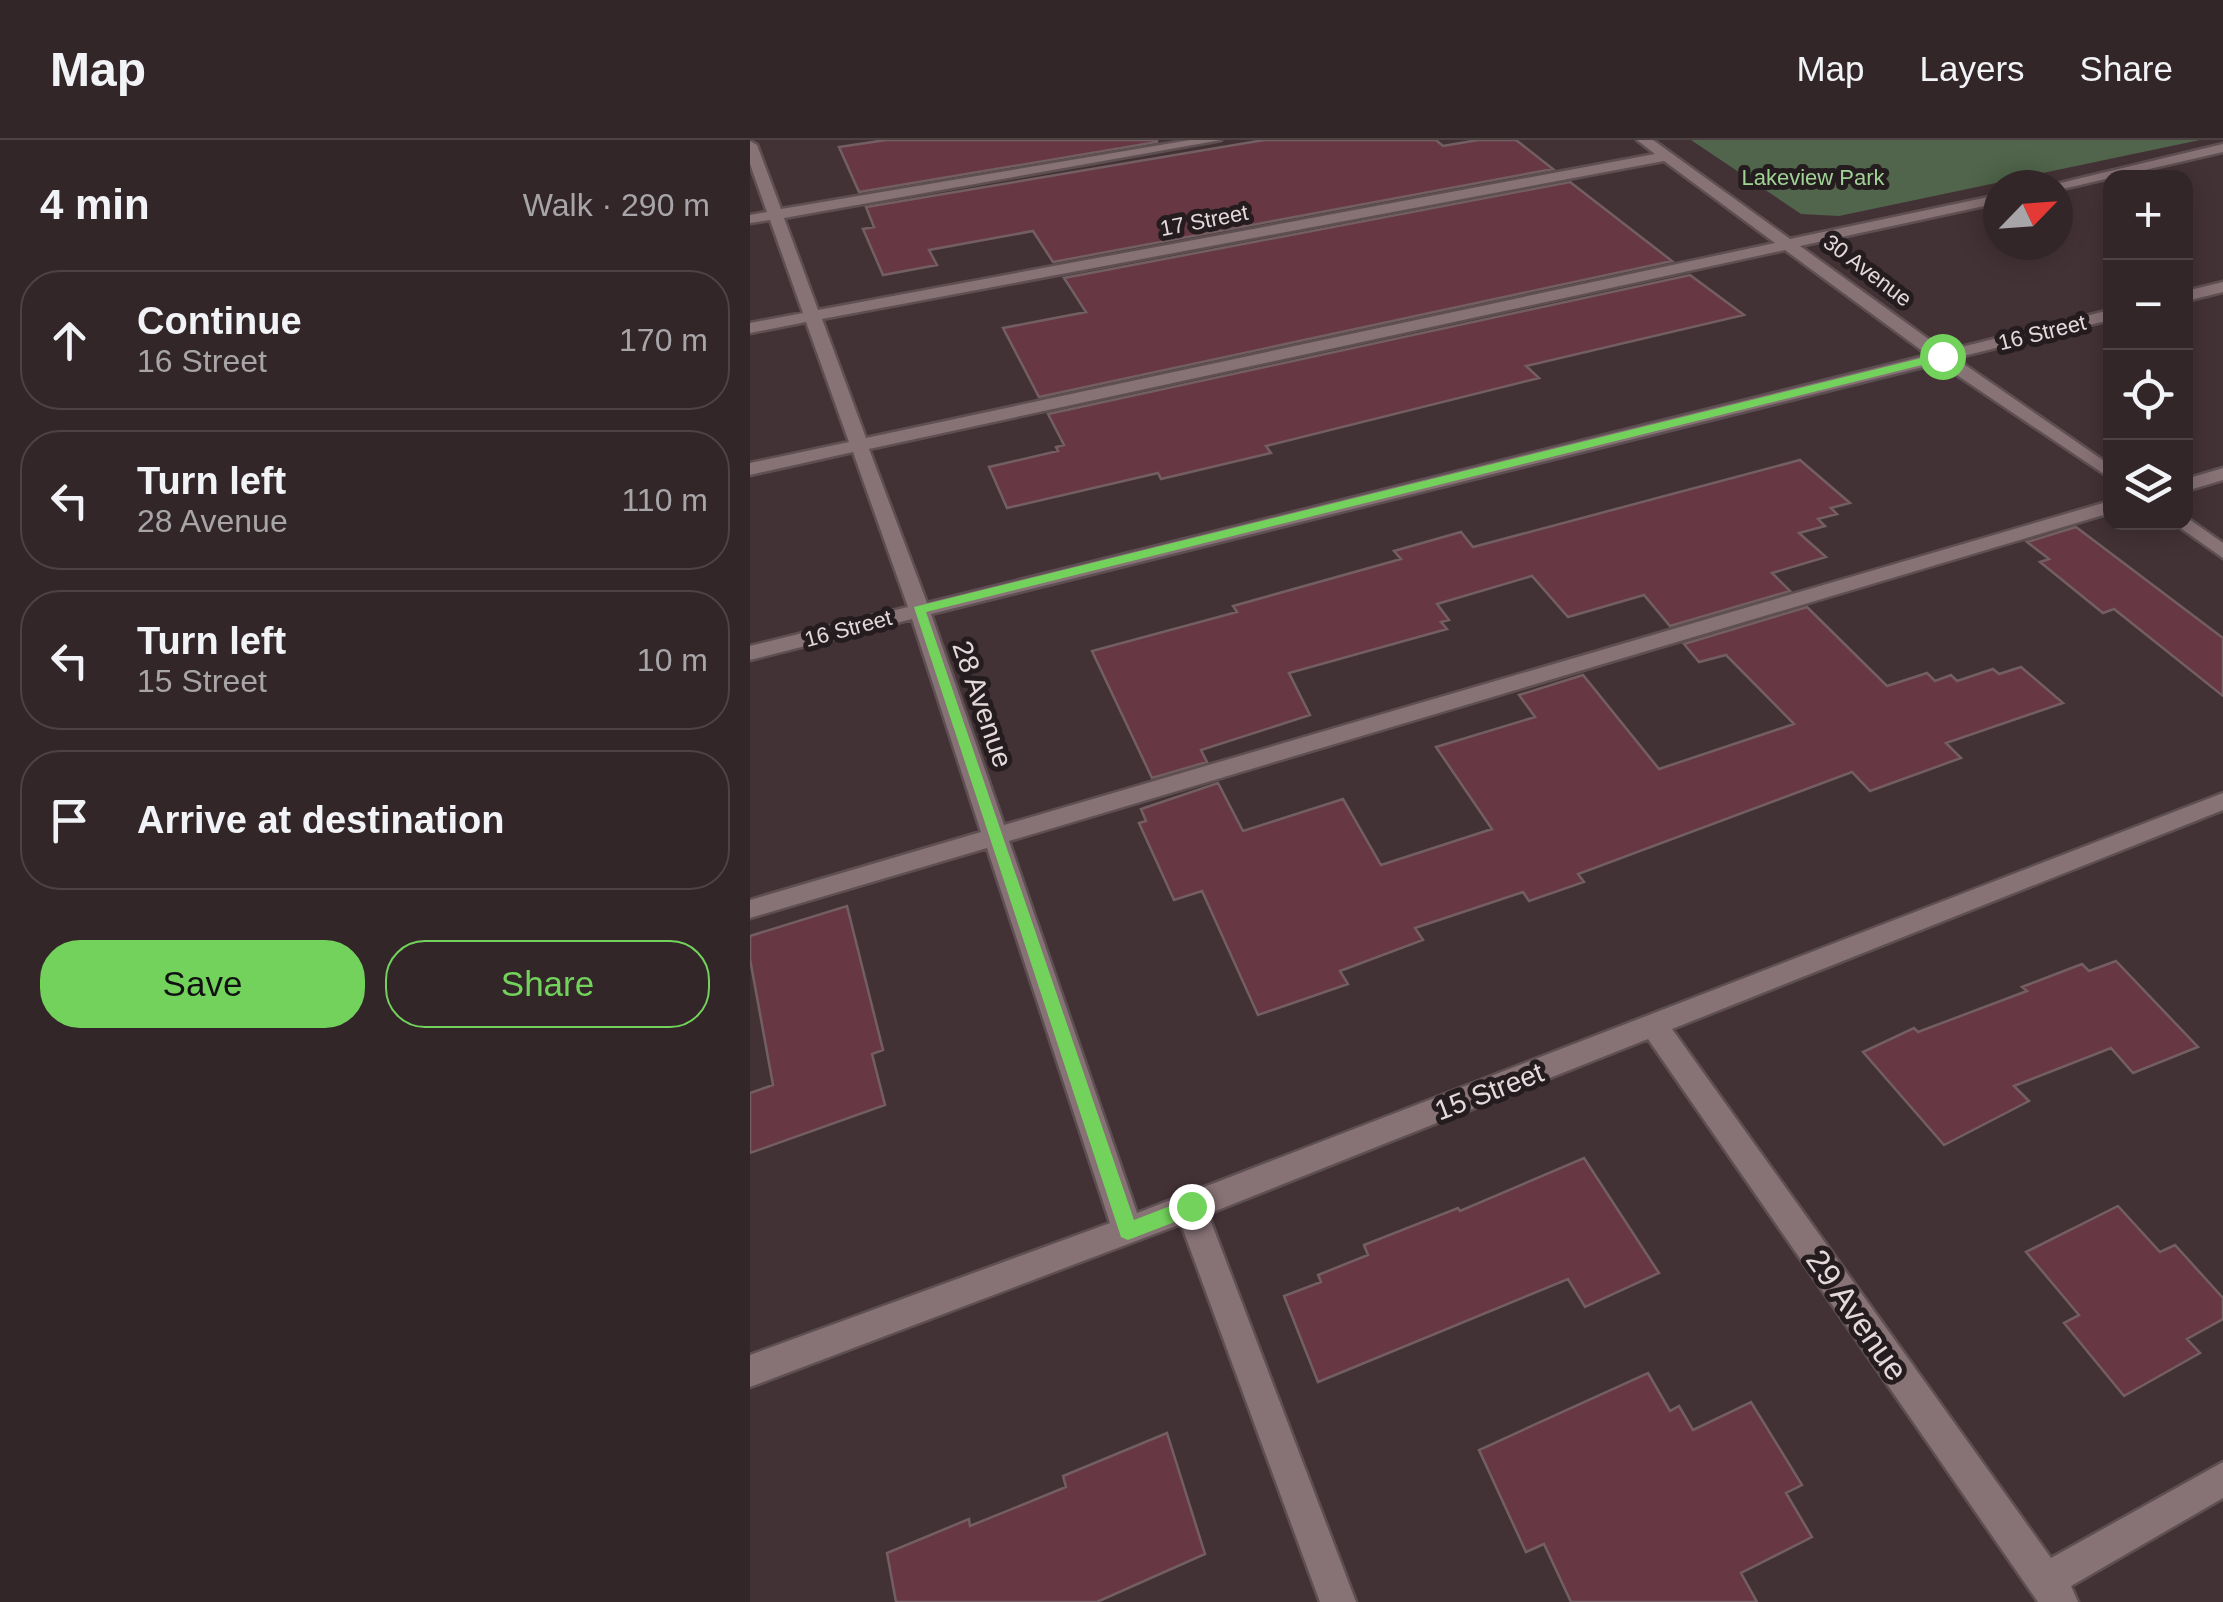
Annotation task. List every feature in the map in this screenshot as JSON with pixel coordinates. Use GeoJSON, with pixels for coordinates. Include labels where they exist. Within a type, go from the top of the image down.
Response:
{"type":"FeatureCollection","features":[{"type":"Feature","properties":{"kind":"street"},"geometry":{"type":"LineString","coordinates":[[750,219],[1214,140]]}},
{"type":"Feature","properties":{"kind":"street","name":"30 Avenue"},"geometry":{"type":"LineString","coordinates":[[1644,140],[2103,468]]}},
{"type":"Feature","properties":{"kind":"street","name":"28 Avenue"},"geometry":{"type":"LineString","coordinates":[[750,144],[772,215],[919,610],[1128,1231]]}},
{"type":"Feature","properties":{"kind":"street"},"geometry":{"type":"LineString","coordinates":[[2073,183],[2223,148]]}},
{"type":"Feature","properties":{"kind":"street","name":"17 Street"},"geometry":{"type":"LineString","coordinates":[[750,328],[1666,156]]}},
{"type":"Feature","properties":{"kind":"street"},"geometry":{"type":"LineString","coordinates":[[750,469],[1983,203]]}},
{"type":"Feature","properties":{"kind":"street"},"geometry":{"type":"LineString","coordinates":[[2193,294],[2223,287]]}},
{"type":"Feature","properties":{"kind":"street","name":"16 Street"},"geometry":{"type":"LineString","coordinates":[[750,654],[2103,317]]}},
{"type":"Feature","properties":{"kind":"street"},"geometry":{"type":"LineString","coordinates":[[2193,483],[2223,474]]}},
{"type":"Feature","properties":{"kind":"street"},"geometry":{"type":"LineString","coordinates":[[750,909],[2103,509]]}},
{"type":"Feature","properties":{"kind":"street"},"geometry":{"type":"LineString","coordinates":[[2192,530],[2223,552]]}},
{"type":"Feature","properties":{"kind":"street","name":"15 Street"},"geometry":{"type":"LineString","coordinates":[[750,1371],[1128,1231],[2223,801]]}},
{"type":"Feature","properties":{"kind":"street","name":"29 Avenue"},"geometry":{"type":"LineString","coordinates":[[1655,1027],[2052,1592]]}},
{"type":"Feature","properties":{"kind":"street"},"geometry":{"type":"LineString","coordinates":[[1191,1206],[1206,1257],[1338,1602]]}},
{"type":"Feature","properties":{"kind":"street"},"geometry":{"type":"LineString","coordinates":[[2052,1592],[2223,1479]]}},
{"type":"Feature","properties":{"kind":"green space","name":"Lakeview Park"},"geometry":{"type":"Polygon","coordinates":[[[1691,140],[2200,140],[2058,170],[1983,170],[1983,186],[1839,216],[1801,214],[1691,140]]]}},
{"type":"Feature","properties":{"kind":"building"},"geometry":{"type":"Polygon","coordinates":[[[886,140],[1157,142],[859,192],[839,147],[886,140]]]}},
{"type":"Feature","properties":{"kind":"building"},"geometry":{"type":"Polygon","coordinates":[[[1264,140],[1436,140],[1443,146],[1478,140],[1516,140],[1553,169],[1053,262],[1033,231],[929,250],[937,265],[883,275],[863,229],[874,227],[866,207],[1264,140]]]}},
{"type":"Feature","properties":{"kind":"building"},"geometry":{"type":"Polygon","coordinates":[[[1570,182],[1672,261],[1039,397],[1003,328],[1086,312],[1064,278],[1570,182]]]}},
{"type":"Feature","properties":{"kind":"building"},"geometry":{"type":"Polygon","coordinates":[[[1690,275],[1744,315],[1526,366],[1539,378],[1266,446],[1271,453],[1161,479],[1158,473],[1007,508],[989,467],[1058,451],[1056,447],[1064,445],[1048,414],[1690,275]]]}},
{"type":"Feature","properties":{"kind":"building"},"geometry":{"type":"Polygon","coordinates":[[[1800,460],[1850,503],[1831,508],[1837,514],[1818,519],[1825,526],[1799,533],[1826,557],[1772,573],[1790,591],[1670,626],[1644,595],[1568,617],[1532,576],[1437,604],[1449,620],[1441,622],[1447,629],[1289,673],[1310,715],[1201,750],[1207,762],[1152,778],[1092,651],[1237,612],[1233,606],[1401,559],[1394,551],[1461,532],[1473,547],[1800,460]]]}},
{"type":"Feature","properties":{"kind":"building"},"geometry":{"type":"Polygon","coordinates":[[[2076,527],[2223,638],[2223,696],[2114,609],[2103,613],[2040,562],[2049,559],[2027,542],[2076,527]]]}},
{"type":"Feature","properties":{"kind":"building"},"geometry":{"type":"Polygon","coordinates":[[[1807,607],[1887,686],[1927,673],[1935,681],[1951,675],[1957,681],[1993,669],[1999,674],[2021,667],[2063,703],[1946,743],[1961,758],[1870,791],[1852,772],[1578,874],[1584,882],[1529,901],[1523,892],[1415,928],[1423,940],[1340,971],[1348,984],[1258,1015],[1202,891],[1174,900],[1139,823],[1146,821],[1141,809],[1218,783],[1243,831],[1343,799],[1381,865],[1492,829],[1436,747],[1535,717],[1519,695],[1583,675],[1659,769],[1794,724],[1726,655],[1699,662],[1684,644],[1807,607]]]}},
{"type":"Feature","properties":{"kind":"building"},"geometry":{"type":"Polygon","coordinates":[[[847,906],[883,1050],[872,1054],[885,1105],[750,1153],[750,1093],[773,1085],[750,959],[750,936],[847,906]]]}},
{"type":"Feature","properties":{"kind":"building"},"geometry":{"type":"Polygon","coordinates":[[[2116,961],[2198,1047],[2133,1073],[2111,1048],[2014,1086],[2029,1101],[1944,1145],[1863,1052],[1914,1028],[1918,1032],[2027,991],[2022,987],[2082,964],[2089,971],[2116,961]]]}},
{"type":"Feature","properties":{"kind":"building"},"geometry":{"type":"Polygon","coordinates":[[[1584,1158],[1659,1273],[1585,1307],[1568,1279],[1318,1382],[1284,1296],[1321,1282],[1318,1275],[1368,1255],[1364,1245],[1458,1208],[1460,1211],[1584,1158]]]}},
{"type":"Feature","properties":{"kind":"building"},"geometry":{"type":"Polygon","coordinates":[[[2118,1206],[2160,1252],[2175,1245],[2223,1298],[2223,1319],[2187,1339],[2200,1353],[2124,1396],[2064,1323],[2079,1315],[2026,1252],[2118,1206]]]}},
{"type":"Feature","properties":{"kind":"building"},"geometry":{"type":"Polygon","coordinates":[[[1648,1373],[1670,1411],[1679,1406],[1693,1430],[1751,1402],[1802,1485],[1786,1493],[1812,1537],[1741,1573],[1757,1602],[1571,1602],[1544,1544],[1526,1552],[1479,1450],[1648,1373]]]}},
{"type":"Feature","properties":{"kind":"building"},"geometry":{"type":"Polygon","coordinates":[[[1167,1433],[1205,1554],[1097,1602],[896,1602],[887,1553],[969,1519],[970,1526],[1066,1487],[1063,1476],[1167,1433]]]}},
{"type":"Feature","properties":{"kind":"route"},"geometry":{"type":"LineString","coordinates":[[1191,1206],[1128,1231],[919,610],[1942,356]]}}]}
